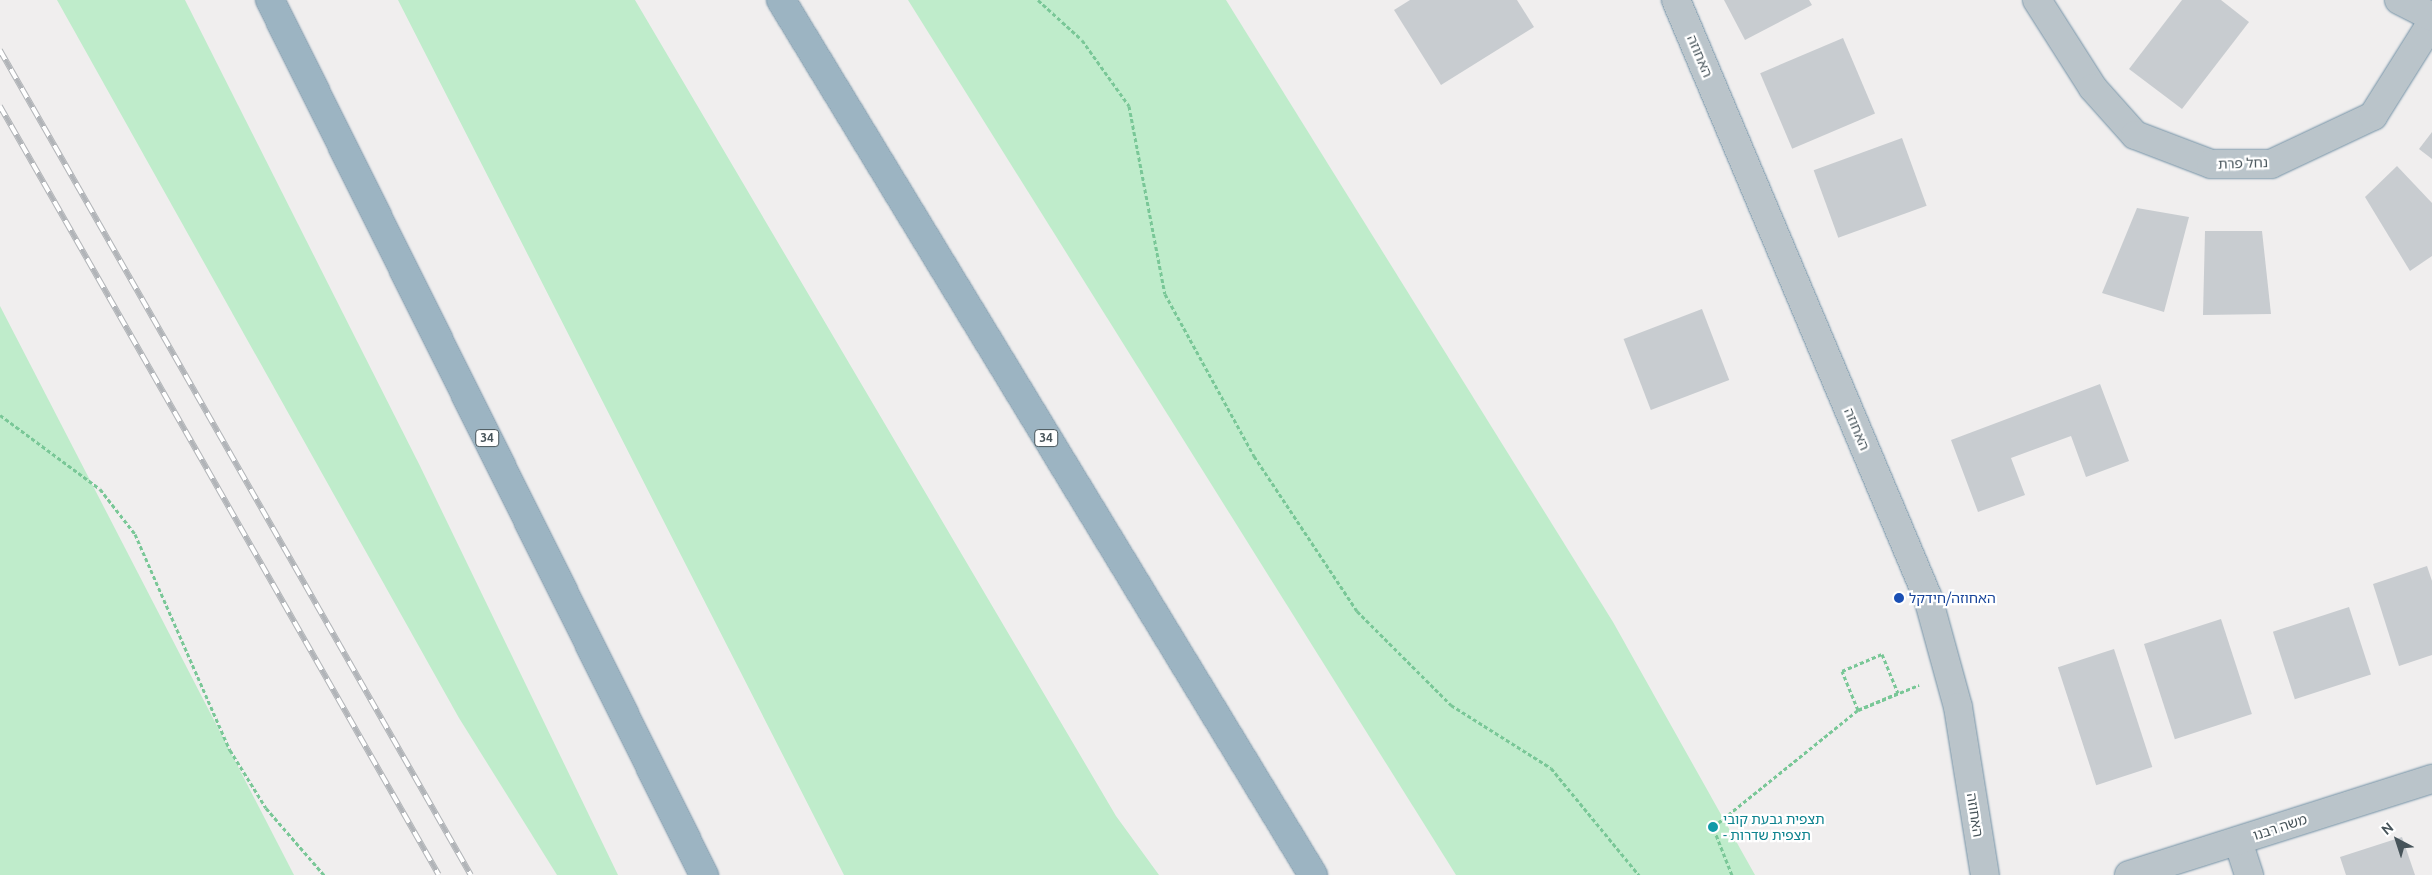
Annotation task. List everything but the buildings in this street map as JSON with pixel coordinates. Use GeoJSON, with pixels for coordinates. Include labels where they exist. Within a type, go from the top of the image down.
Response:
{"type":"FeatureCollection","features":[{"type":"Feature","properties":{"kind":"highway","name":"34"},"geometry":{"type":"LineString","coordinates":[[270,0],[704,875]]}},
{"type":"Feature","properties":{"kind":"highway","name":"34"},"geometry":{"type":"LineString","coordinates":[[781,0],[1313,875]]}},
{"type":"Feature","properties":{"kind":"street","name":"האחוזה"},"geometry":{"type":"LineString","coordinates":[[1676,0],[1928,598],[1958,707],[1985,875]]}},
{"type":"Feature","properties":{"kind":"street","name":"נחל פרת"},"geometry":{"type":"LineString","coordinates":[[2037,0],[2093,88],[2136,135],[2211,164],[2271,164],[2373,116],[2432,22]]}},
{"type":"Feature","properties":{"kind":"street"},"geometry":{"type":"LineString","coordinates":[[2399,0],[2432,17]]}},
{"type":"Feature","properties":{"kind":"street","name":"משה רבנו"},"geometry":{"type":"LineString","coordinates":[[2129,875],[2432,779]]}},
{"type":"Feature","properties":{"kind":"street"},"geometry":{"type":"LineString","coordinates":[[2238,841],[2249,875]]}},
{"type":"Feature","properties":{"kind":"path"},"geometry":{"type":"LineString","coordinates":[[1038,0],[1082,40],[1129,106],[1166,294],[1254,456],[1357,611],[1451,704],[1552,768],[1639,875]]}},
{"type":"Feature","properties":{"kind":"path"},"geometry":{"type":"LineString","coordinates":[[0,414],[100,489],[136,534],[230,750],[266,808],[324,875]]}},
{"type":"Feature","properties":{"kind":"path"},"geometry":{"type":"LineString","coordinates":[[1732,875],[1713,827],[1799,760],[1858,710],[1898,693],[1882,654],[1842,671],[1858,710]]}},
{"type":"Feature","properties":{"kind":"green space"},"geometry":{"type":"Polygon","coordinates":[[[57,0],[185,0],[420,466],[618,875],[557,875],[459,718],[57,0]]]}},
{"type":"Feature","properties":{"kind":"green space"},"geometry":{"type":"Polygon","coordinates":[[[398,0],[635,0],[1116,816],[1159,875],[844,875],[398,0]]]}},
{"type":"Feature","properties":{"kind":"green space"},"geometry":{"type":"Polygon","coordinates":[[[908,0],[1226,0],[1613,622],[1755,875],[1456,875],[908,0]]]}},
{"type":"Feature","properties":{"kind":"green space"},"geometry":{"type":"Polygon","coordinates":[[[0,306],[294,875],[0,875],[0,306]]]}},
{"type":"Feature","properties":{"kind":"railway"},"geometry":{"type":"LineString","coordinates":[[0,50],[471,875]]}},
{"type":"Feature","properties":{"kind":"railway"},"geometry":{"type":"LineString","coordinates":[[0,106],[439,875]]}},
{"type":"Feature","properties":{"kind":"place","name":"האחוזה/חידקל"},"geometry":{"type":"Point","coordinates":[1899,598]}},
{"type":"Feature","properties":{"kind":"place","name":"תצפית גבעת קובי - תצפית שדרות"},"geometry":{"type":"Point","coordinates":[1713,827]}}]}
